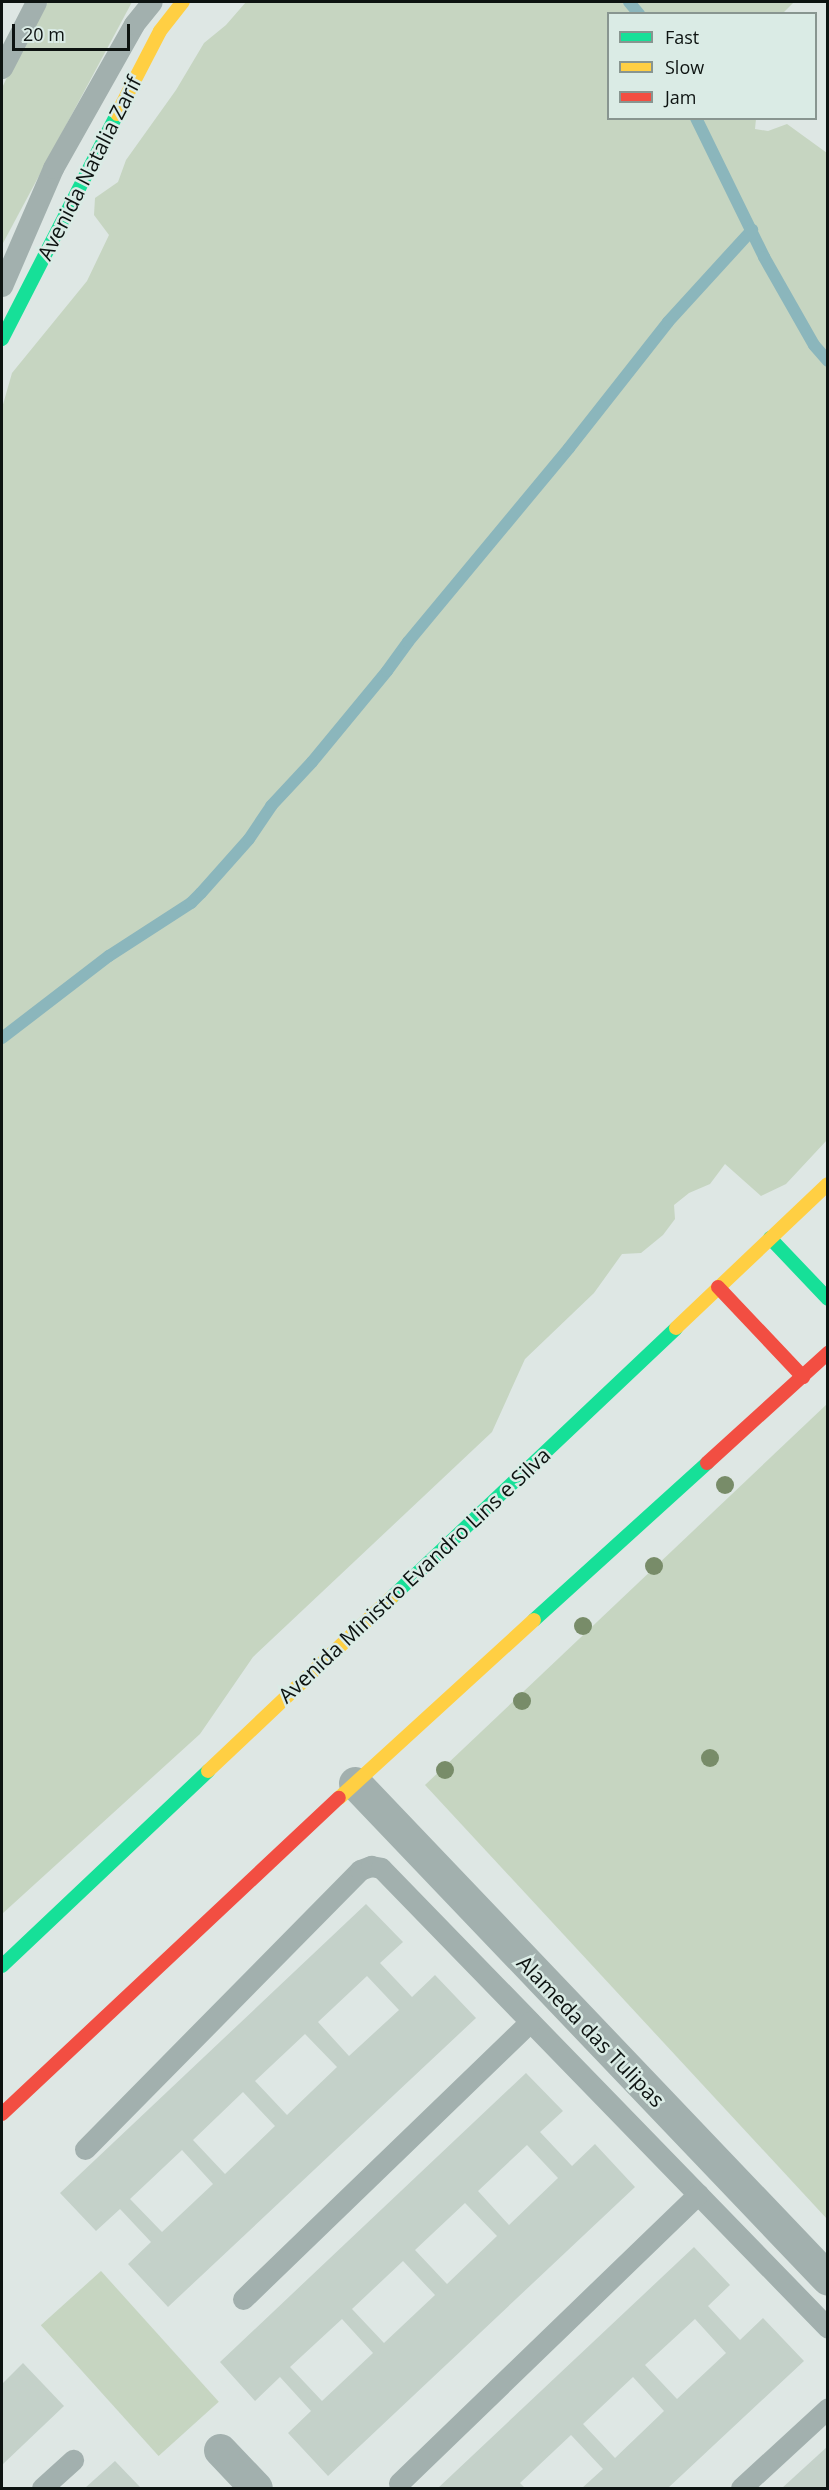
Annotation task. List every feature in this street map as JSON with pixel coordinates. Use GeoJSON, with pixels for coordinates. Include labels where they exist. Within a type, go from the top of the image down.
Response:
{"type":"FeatureCollection","features":[{"type":"Feature","properties":{"kind":"street","name":"Avenida Natalia Zarif"},"geometry":{"type":"LineString","coordinates":[[2,339],[160,31],[183,2]]}},
{"type":"Feature","properties":{"kind":"street","name":"Avenida Ministro Evandro Lins e Silva"},"geometry":{"type":"LineString","coordinates":[[2,1966],[828,1184]]}},
{"type":"Feature","properties":{"kind":"street"},"geometry":{"type":"LineString","coordinates":[[770,1238],[828,1299]]}},
{"type":"Feature","properties":{"kind":"street"},"geometry":{"type":"LineString","coordinates":[[718,1287],[803,1377]]}},
{"type":"Feature","properties":{"kind":"street"},"geometry":{"type":"LineString","coordinates":[[2,2114],[355,1783],[828,1353]]}},
{"type":"Feature","properties":{"kind":"street","name":"Alameda das Tulipas"},"geometry":{"type":"LineString","coordinates":[[355,1783],[828,2279]]}},
{"type":"Feature","properties":{"kind":"street"},"geometry":{"type":"LineString","coordinates":[[220,2450],[256,2488]]}},
{"type":"Feature","properties":{"kind":"lane"},"geometry":{"type":"LineString","coordinates":[[2,68],[36,2]]}},
{"type":"Feature","properties":{"kind":"lane"},"geometry":{"type":"LineString","coordinates":[[2,286],[53,168],[134,24],[152,2]]}},
{"type":"Feature","properties":{"kind":"lane"},"geometry":{"type":"LineString","coordinates":[[85,2149],[360,1870],[371,1866],[381,1868],[828,2328]]}},
{"type":"Feature","properties":{"kind":"lane"},"geometry":{"type":"LineString","coordinates":[[243,2299],[530,2022]]}},
{"type":"Feature","properties":{"kind":"lane"},"geometry":{"type":"LineString","coordinates":[[399,2483],[698,2194]]}},
{"type":"Feature","properties":{"kind":"lane"},"geometry":{"type":"LineString","coordinates":[[741,2488],[828,2408]]}},
{"type":"Feature","properties":{"kind":"lane"},"geometry":{"type":"LineString","coordinates":[[42,2488],[73,2460]]}},
{"type":"Feature","properties":{"kind":"green space"},"geometry":{"type":"Polygon","coordinates":[[[48,2],[132,2],[2,245],[2,88],[21,47],[48,2]]]}},
{"type":"Feature","properties":{"kind":"green space"},"geometry":{"type":"Polygon","coordinates":[[[246,2],[794,2],[784,12],[607,12],[607,120],[756,120],[755,129],[768,131],[787,124],[827,153],[827,1140],[786,1184],[761,1196],[725,1164],[710,1184],[689,1193],[674,1205],[675,1219],[663,1235],[641,1253],[622,1254],[594,1293],[525,1359],[492,1432],[253,1657],[200,1734],[2,1914],[2,408],[12,373],[87,281],[109,235],[94,215],[95,198],[118,182],[126,160],[176,90],[204,43],[226,25],[246,2]]]}},
{"type":"Feature","properties":{"kind":"green space"},"geometry":{"type":"Polygon","coordinates":[[[827,1404],[827,2219],[425,1785],[827,1404]]]}},
{"type":"Feature","properties":{"kind":"green space"},"geometry":{"type":"Polygon","coordinates":[[[101,2271],[219,2402],[159,2456],[41,2325],[101,2271]]]}},
{"type":"Feature","properties":{"kind":"building"},"geometry":{"type":"Polygon","coordinates":[[[366,1904],[403,1942],[380,1963],[412,1997],[435,1975],[476,2018],[168,2307],[128,2264],[151,2242],[120,2209],[96,2231],[60,2193],[366,1904]],[[367,1976],[318,2022],[349,2056],[399,2010],[367,1976]],[[305,2034],[255,2081],[287,2115],[337,2067],[305,2034]],[[243,2092],[193,2140],[225,2174],[275,2126],[243,2092]],[[182,2150],[130,2199],[162,2232],[213,2184],[182,2150]]]}},
{"type":"Feature","properties":{"kind":"building"},"geometry":{"type":"Polygon","coordinates":[[[526,2073],[563,2111],[540,2132],[572,2166],[595,2144],[635,2187],[328,2476],[288,2433],[311,2411],[280,2377],[255,2401],[220,2362],[526,2073]],[[527,2145],[478,2191],[509,2225],[558,2178],[527,2145]],[[465,2203],[415,2250],[447,2284],[497,2236],[465,2203]],[[403,2261],[352,2309],[384,2343],[435,2295],[403,2261]],[[342,2319],[290,2367],[322,2401],[373,2353],[342,2319]]]}},
{"type":"Feature","properties":{"kind":"building"},"geometry":{"type":"Polygon","coordinates":[[[694,2247],[730,2285],[708,2306],[740,2340],[763,2318],[804,2361],[668,2488],[582,2488],[603,2469],[571,2435],[520,2483],[525,2488],[438,2488],[694,2247]],[[695,2319],[645,2365],[677,2399],[726,2353],[695,2319]],[[633,2377],[583,2424],[615,2458],[664,2411],[633,2377]]]}},
{"type":"Feature","properties":{"kind":"building"},"geometry":{"type":"Polygon","coordinates":[[[23,2363],[64,2406],[2,2465],[2,2384],[23,2363]]]}},
{"type":"Feature","properties":{"kind":"building"},"geometry":{"type":"Polygon","coordinates":[[[828,2446],[828,2488],[782,2488],[828,2446]]]}},
{"type":"Feature","properties":{"kind":"building"},"geometry":{"type":"Polygon","coordinates":[[[115,2461],[141,2488],[85,2488],[115,2461]]]}},
{"type":"Feature","properties":{"kind":"waterway"},"geometry":{"type":"LineString","coordinates":[[629,2],[637,12]]}},
{"type":"Feature","properties":{"kind":"waterway"},"geometry":{"type":"LineString","coordinates":[[697,120],[764,257],[814,345],[828,361]]}},
{"type":"Feature","properties":{"kind":"waterway"},"geometry":{"type":"LineString","coordinates":[[2,1038],[109,956],[191,903],[201,893],[249,839],[271,806],[312,762],[387,671],[408,642],[569,448],[668,322],[752,230]]}},
{"type":"Feature","properties":{"kind":"traffic: fast"},"geometry":{"type":"LineString","coordinates":[[2,339],[117,114]]}},
{"type":"Feature","properties":{"kind":"traffic: fast"},"geometry":{"type":"LineString","coordinates":[[770,1238],[828,1299]]}},
{"type":"Feature","properties":{"kind":"traffic: fast"},"geometry":{"type":"LineString","coordinates":[[392,1597],[676,1328]]}},
{"type":"Feature","properties":{"kind":"traffic: fast"},"geometry":{"type":"LineString","coordinates":[[534,1620],[707,1463]]}},
{"type":"Feature","properties":{"kind":"traffic: fast"},"geometry":{"type":"LineString","coordinates":[[2,1966],[208,1771]]}},
{"type":"Feature","properties":{"kind":"traffic: slow"},"geometry":{"type":"LineString","coordinates":[[117,114],[160,31],[183,2]]}},
{"type":"Feature","properties":{"kind":"traffic: slow"},"geometry":{"type":"LineString","coordinates":[[676,1328],[828,1184]]}},
{"type":"Feature","properties":{"kind":"traffic: slow"},"geometry":{"type":"LineString","coordinates":[[208,1771],[392,1597]]}},
{"type":"Feature","properties":{"kind":"traffic: slow"},"geometry":{"type":"LineString","coordinates":[[339,1798],[534,1620]]}},
{"type":"Feature","properties":{"kind":"traffic: jam"},"geometry":{"type":"LineString","coordinates":[[718,1287],[803,1377]]}},
{"type":"Feature","properties":{"kind":"traffic: jam"},"geometry":{"type":"LineString","coordinates":[[707,1463],[828,1353]]}},
{"type":"Feature","properties":{"kind":"traffic: jam"},"geometry":{"type":"LineString","coordinates":[[2,2114],[339,1798]]}}]}
